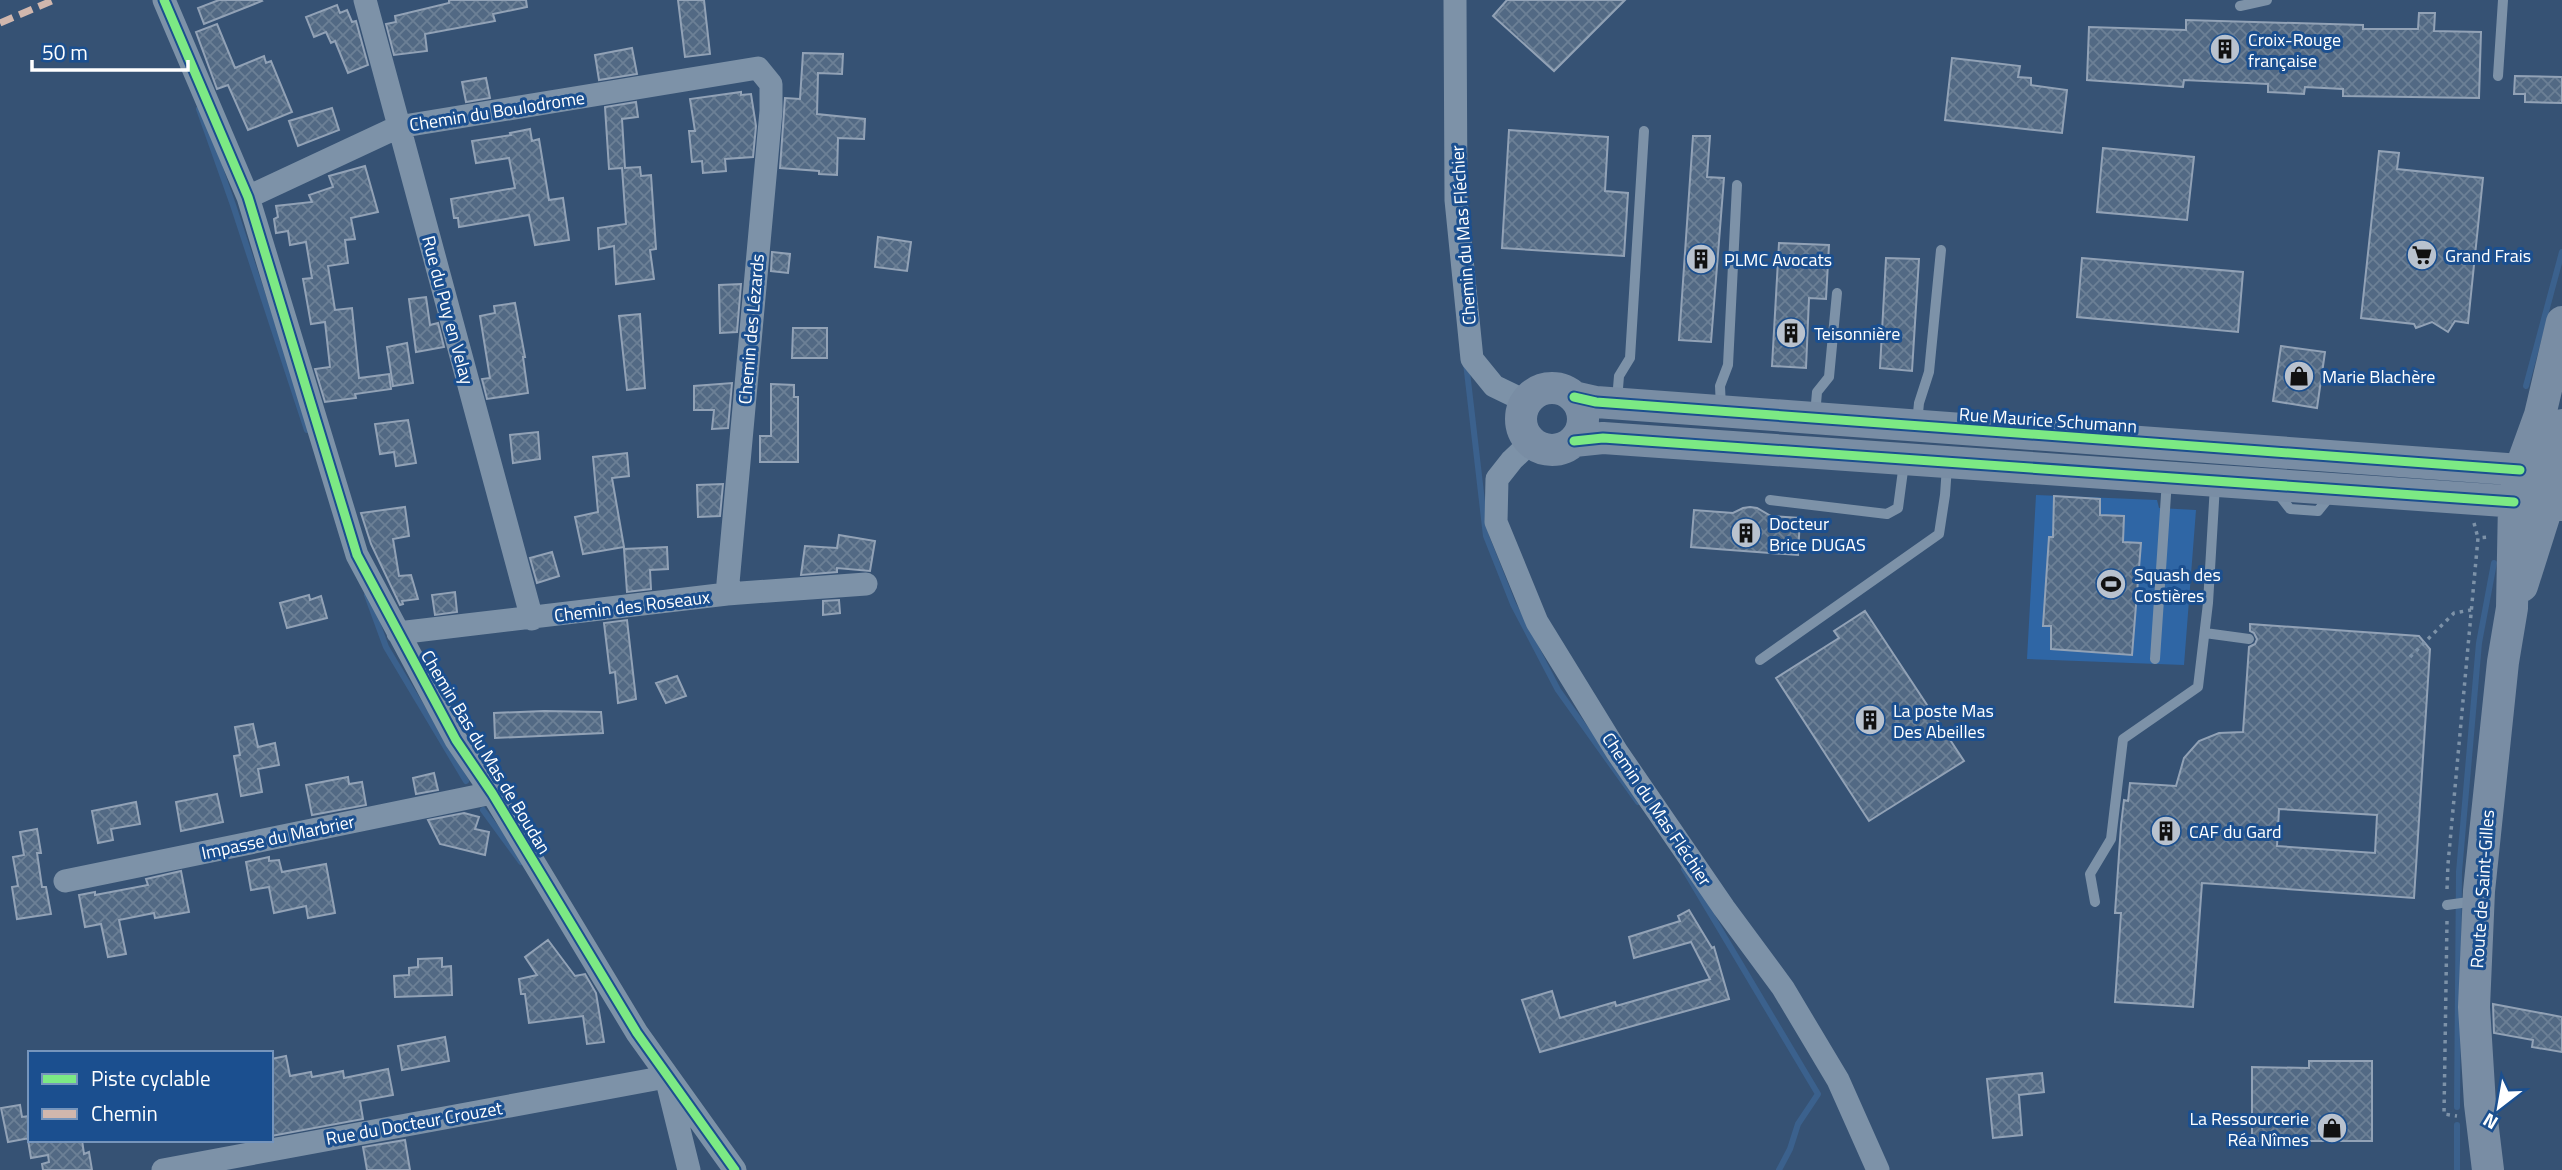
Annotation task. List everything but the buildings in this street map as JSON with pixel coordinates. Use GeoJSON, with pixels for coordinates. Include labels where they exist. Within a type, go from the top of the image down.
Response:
{"type":"FeatureCollection","features":[{"type":"Feature","properties":{"kind":"main road","name":"Route de Saint-Gilles"},"geometry":{"type":"LineString","coordinates":[[2487,1167],[2474,1007],[2461,903],[2494,745],[2512,608],[2514,502],[2520,470],[2540,415],[2562,323]]}},
{"type":"Feature","properties":{"kind":"main road"},"geometry":{"type":"LineString","coordinates":[[1551,387],[1565,390],[1574,397],[1583,416],[1580,433],[1574,441],[1561,449],[1552,450],[1541,449],[1531,442],[1520,423],[1525,401],[1539,390],[1551,387]]}},
{"type":"Feature","properties":{"kind":"main road","name":"Rue Maurice Schumann"},"geometry":{"type":"LineString","coordinates":[[1574,397],[1617,404],[2558,473]]}},
{"type":"Feature","properties":{"kind":"main road","name":"Route de Saint-Gilles"},"geometry":{"type":"LineString","coordinates":[[2512,608],[2555,505],[2562,425]]}},
{"type":"Feature","properties":{"kind":"main road"},"geometry":{"type":"LineString","coordinates":[[1574,441],[1603,438],[2555,505]]}},
{"type":"Feature","properties":{"kind":"street","name":"Chemin Bas du Mas de Boudan"},"geometry":{"type":"LineString","coordinates":[[164,0],[248,197],[357,555],[450,730],[492,793],[637,1033],[735,1170]]}},
{"type":"Feature","properties":{"kind":"street","name":"Rue du Puy en Velay"},"geometry":{"type":"LineString","coordinates":[[365,0],[532,619]]}},
{"type":"Feature","properties":{"kind":"street","name":"Chemin du Mas Fléchier"},"geometry":{"type":"LineString","coordinates":[[1455,0],[1456,200],[1472,359],[1494,386],[1525,401]]}},
{"type":"Feature","properties":{"kind":"street","name":"Chemin du Boulodrome"},"geometry":{"type":"LineString","coordinates":[[248,197],[398,127],[758,68]]}},
{"type":"Feature","properties":{"kind":"street","name":"Chemin des Lézards"},"geometry":{"type":"LineString","coordinates":[[727,594],[772,111],[771,83],[758,68]]}},
{"type":"Feature","properties":{"kind":"street","name":"Chemin du Mas Fléchier"},"geometry":{"type":"LineString","coordinates":[[1531,442],[1511,460],[1497,479],[1496,522],[1537,622],[1617,752],[1724,908],[1783,988],[1838,1080],[1878,1170]]}},
{"type":"Feature","properties":{"kind":"street","name":"Chemin des Roseaux"},"geometry":{"type":"LineString","coordinates":[[398,633],[727,594],[866,583]]}},
{"type":"Feature","properties":{"kind":"street","name":"Impasse du Marbrier"},"geometry":{"type":"LineString","coordinates":[[65,881],[492,793]]}},
{"type":"Feature","properties":{"kind":"street","name":"Rue du Docteur Crouzet"},"geometry":{"type":"LineString","coordinates":[[163,1170],[666,1077]]}},
{"type":"Feature","properties":{"kind":"street"},"geometry":{"type":"LineString","coordinates":[[666,1077],[689,1170]]}},
{"type":"Feature","properties":{"kind":"lane"},"geometry":{"type":"LineString","coordinates":[[2239,6],[2267,0]]}},
{"type":"Feature","properties":{"kind":"lane"},"geometry":{"type":"LineString","coordinates":[[2498,76],[2503,0]]}},
{"type":"Feature","properties":{"kind":"lane"},"geometry":{"type":"LineString","coordinates":[[1617,404],[1619,376],[1630,358],[1644,131]]}},
{"type":"Feature","properties":{"kind":"lane"},"geometry":{"type":"LineString","coordinates":[[1721,411],[1720,386],[1728,365],[1737,185]]}},
{"type":"Feature","properties":{"kind":"lane"},"geometry":{"type":"LineString","coordinates":[[1917,426],[1919,403],[1929,372],[1941,250]]}},
{"type":"Feature","properties":{"kind":"lane"},"geometry":{"type":"LineString","coordinates":[[1814,418],[1817,392],[1829,377],[1837,293]]}},
{"type":"Feature","properties":{"kind":"lane"},"geometry":{"type":"LineString","coordinates":[[1770,500],[1887,514],[1898,509],[1904,460]]}},
{"type":"Feature","properties":{"kind":"lane"},"geometry":{"type":"LineString","coordinates":[[1760,660],[1939,534],[1947,463]]}},
{"type":"Feature","properties":{"kind":"lane"},"geometry":{"type":"LineString","coordinates":[[2155,659],[2167,479]]}},
{"type":"Feature","properties":{"kind":"lane"},"geometry":{"type":"LineString","coordinates":[[2095,902],[2090,874],[2111,839],[2123,739],[2198,687],[2205,633],[2216,482]]}},
{"type":"Feature","properties":{"kind":"lane"},"geometry":{"type":"LineString","coordinates":[[2205,633],[2249,639]]}},
{"type":"Feature","properties":{"kind":"path"},"geometry":{"type":"LineString","coordinates":[[2410,657],[2454,613],[2471,610]]}},
{"type":"Feature","properties":{"kind":"shaded area","name":"Squash des Costières"},"geometry":{"type":"Polygon","coordinates":[[[2036,495],[2157,500],[2159,508],[2196,510],[2184,665],[2027,659],[2036,495]]]}},
{"type":"Feature","properties":{"kind":"waterway"},"geometry":{"type":"LineString","coordinates":[[199,109],[307,430]]}},
{"type":"Feature","properties":{"kind":"waterway"},"geometry":{"type":"LineString","coordinates":[[2526,386],[2562,252]]}},
{"type":"Feature","properties":{"kind":"waterway"},"geometry":{"type":"LineString","coordinates":[[1466,363],[1486,536],[1513,604],[1558,690],[1638,802]]}},
{"type":"Feature","properties":{"kind":"waterway"},"geometry":{"type":"LineString","coordinates":[[2457,1107],[2459,872],[2479,643],[2494,563]]}},
{"type":"Feature","properties":{"kind":"waterway"},"geometry":{"type":"LineString","coordinates":[[367,595],[386,647],[466,781]]}},
{"type":"Feature","properties":{"kind":"waterway"},"geometry":{"type":"LineString","coordinates":[[483,810],[521,862]]}},
{"type":"Feature","properties":{"kind":"waterway"},"geometry":{"type":"LineString","coordinates":[[1684,869],[1818,1094],[1798,1124],[1790,1149],[1779,1170]]}},
{"type":"Feature","properties":{"kind":"waterway"},"geometry":{"type":"LineString","coordinates":[[2457,1125],[2457,1170]]}},
{"type":"Feature","properties":{"kind":"marked path"},"geometry":{"type":"LineString","coordinates":[[0,23],[54,0]]}},
{"type":"Feature","properties":{"kind":"cycle path"},"geometry":{"type":"LineString","coordinates":[[164,0],[248,197],[357,555],[456,740],[492,793],[637,1033],[735,1170]]}},
{"type":"Feature","properties":{"kind":"cycle path"},"geometry":{"type":"LineString","coordinates":[[1574,397],[1596,402],[2520,470]]}},
{"type":"Feature","properties":{"kind":"cycle path"},"geometry":{"type":"LineString","coordinates":[[1574,441],[1603,438],[2514,502]]}},
{"type":"Feature","properties":{"kind":"place","name":"Croix-Rouge française"},"geometry":{"type":"Point","coordinates":[2225,49]}},
{"type":"Feature","properties":{"kind":"place","name":"Grand Frais"},"geometry":{"type":"Point","coordinates":[2422,255]}},
{"type":"Feature","properties":{"kind":"place","name":"PLMC Avocats"},"geometry":{"type":"Point","coordinates":[1701,259]}},
{"type":"Feature","properties":{"kind":"place","name":"Teisonnière"},"geometry":{"type":"Point","coordinates":[1791,333]}},
{"type":"Feature","properties":{"kind":"place","name":"Marie Blachère"},"geometry":{"type":"Point","coordinates":[2299,376]}},
{"type":"Feature","properties":{"kind":"place","name":"Docteur Brice DUGAS"},"geometry":{"type":"Point","coordinates":[1746,533]}},
{"type":"Feature","properties":{"kind":"place","name":"Squash des Costières"},"geometry":{"type":"Point","coordinates":[2111,584]}},
{"type":"Feature","properties":{"kind":"place","name":"La poste Mas Des Abeilles"},"geometry":{"type":"Point","coordinates":[1870,720]}},
{"type":"Feature","properties":{"kind":"place","name":"CAF du Gard"},"geometry":{"type":"Point","coordinates":[2166,831]}},
{"type":"Feature","properties":{"kind":"place","name":"La Ressourcerie Réa Nîmes"},"geometry":{"type":"Point","coordinates":[2332,1128]}}]}
